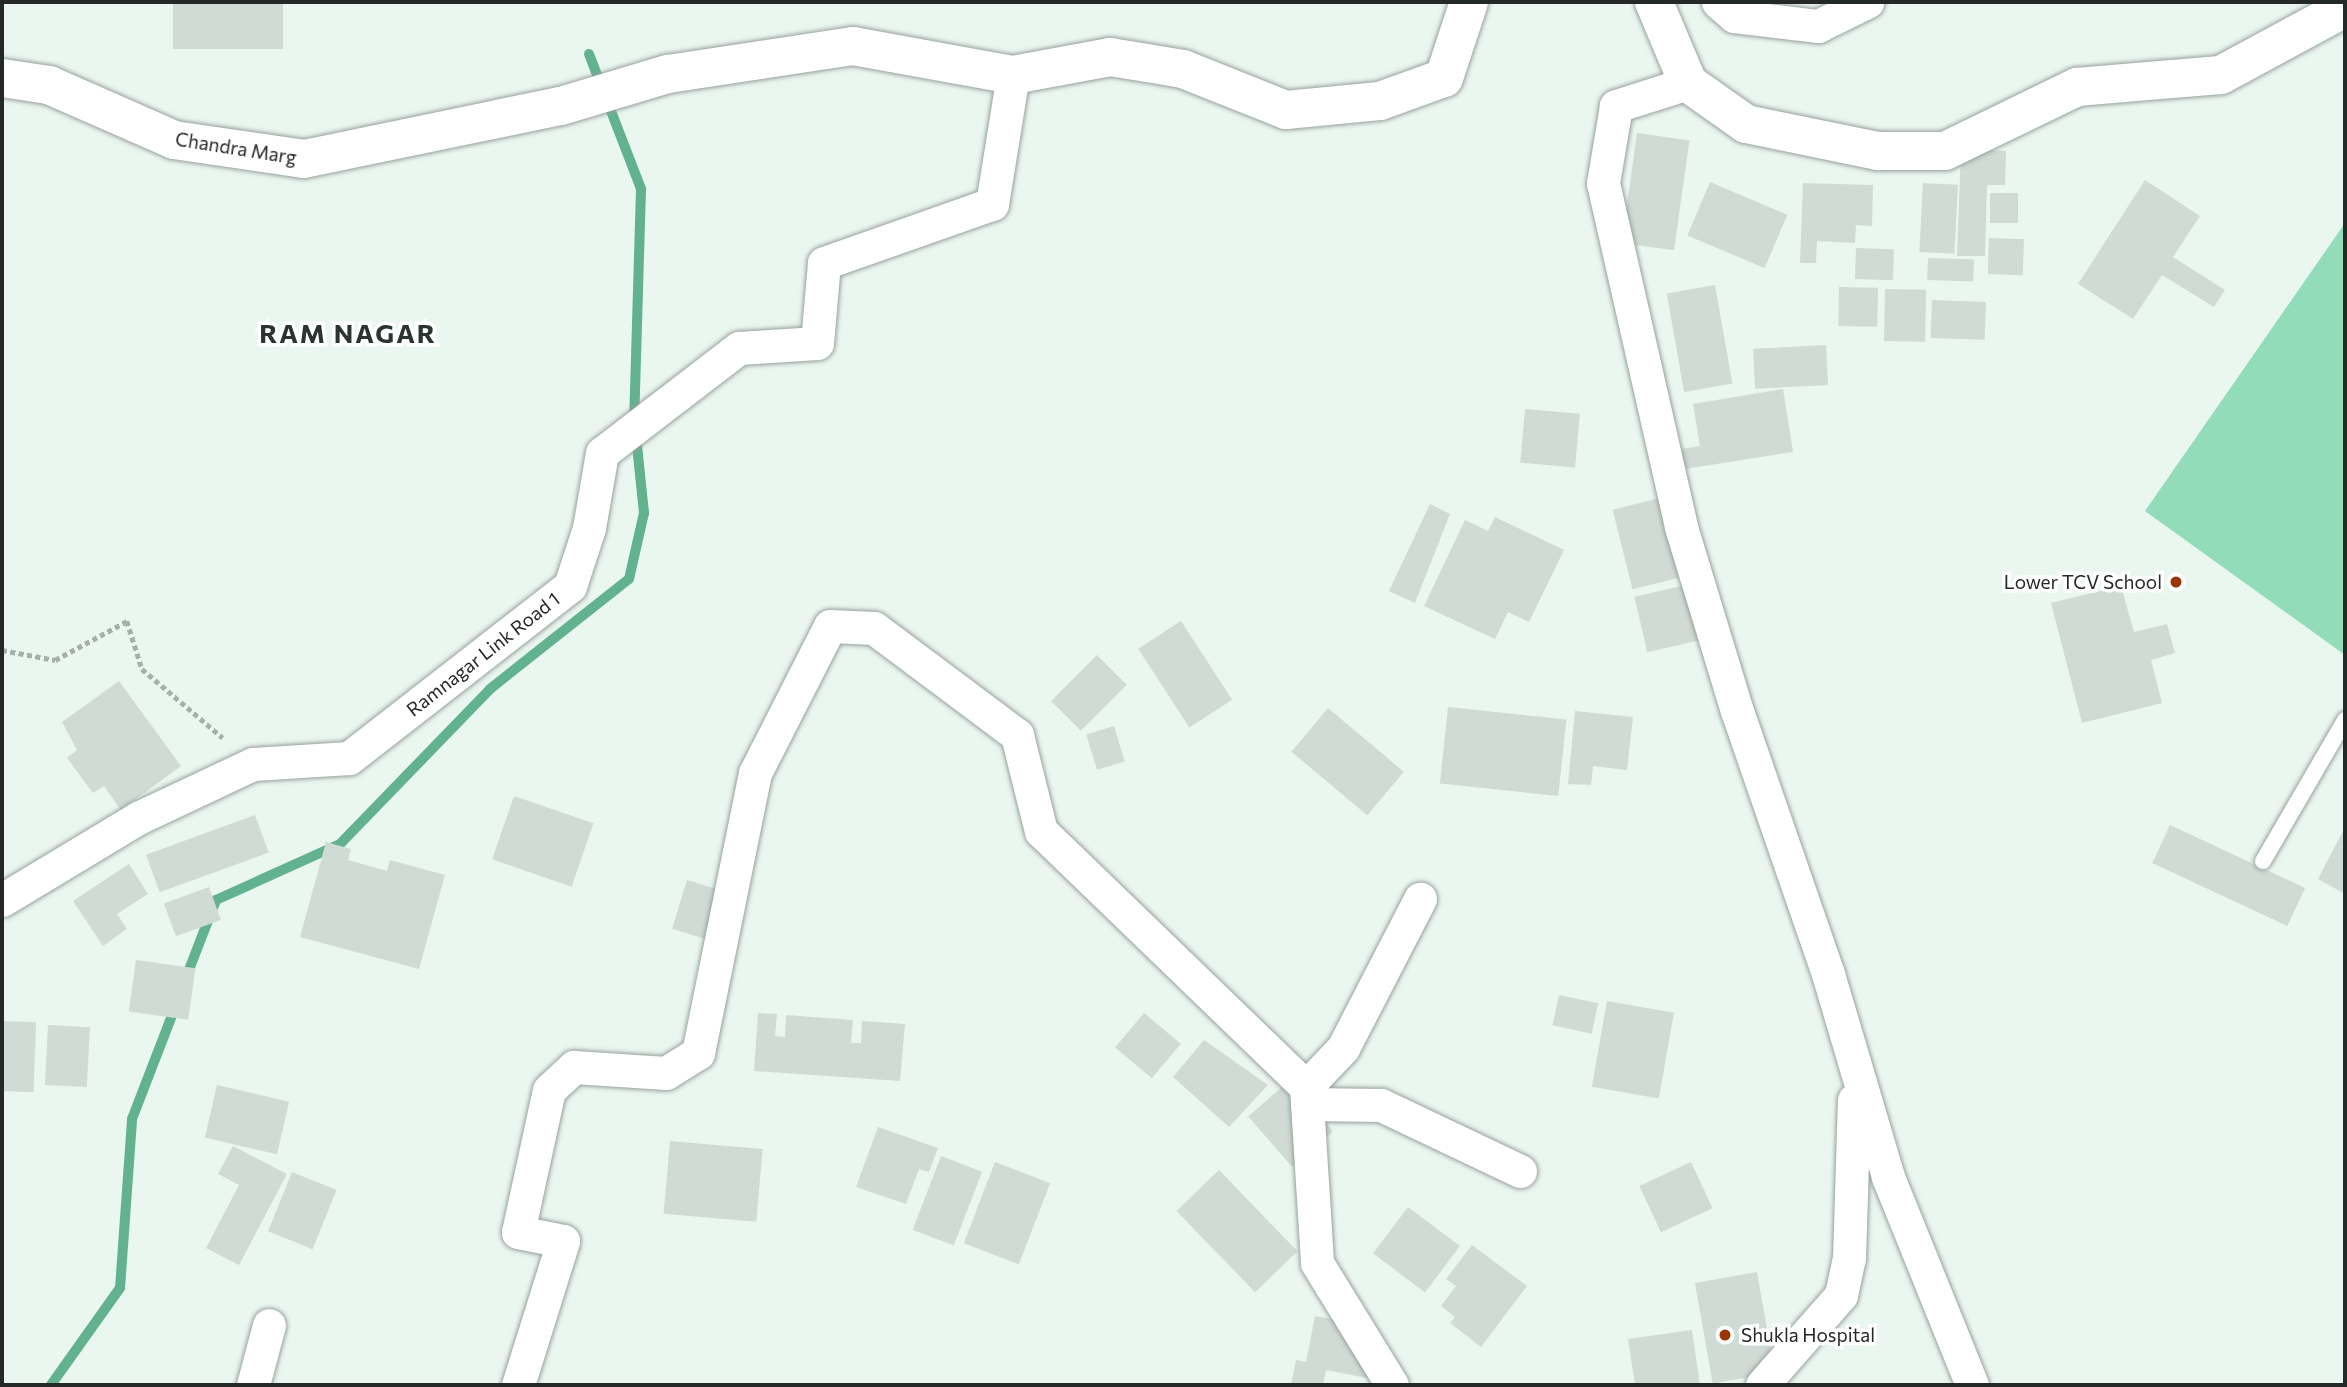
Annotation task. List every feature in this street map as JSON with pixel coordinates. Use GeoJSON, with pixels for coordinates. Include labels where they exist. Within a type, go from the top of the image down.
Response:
{"type":"FeatureCollection","features":[{"type":"Feature","properties":{"kind":"street"},"geometry":{"type":"LineString","coordinates":[[1013,75],[1110,57],[1183,69],[1286,110],[1380,101],[1444,78],[1469,2]]}},
{"type":"Feature","properties":{"kind":"street"},"geometry":{"type":"LineString","coordinates":[[1654,2],[1688,83],[1746,124],[1878,151],[1945,151],[2077,87],[2221,75],[2345,8]]}},
{"type":"Feature","properties":{"kind":"street"},"geometry":{"type":"LineString","coordinates":[[1718,2],[1734,16],[1818,26],[1867,2]]}},
{"type":"Feature","properties":{"kind":"street","name":"Chandra Marg"},"geometry":{"type":"LineString","coordinates":[[2,78],[49,85],[174,140],[304,159],[561,106],[668,74],[853,46],[1013,75]]}},
{"type":"Feature","properties":{"kind":"street","name":"Ramnagar Link Road 1"},"geometry":{"type":"LineString","coordinates":[[2,900],[138,818],[253,764],[349,758],[570,586],[589,528],[602,453],[739,348],[817,343],[824,263],[992,204],[1013,75]]}},
{"type":"Feature","properties":{"kind":"street"},"geometry":{"type":"LineString","coordinates":[[1688,83],[1616,106],[1603,183],[1681,527],[1854,1063],[1888,1177],[1972,1385]]}},
{"type":"Feature","properties":{"kind":"street"},"geometry":{"type":"LineString","coordinates":[[518,1385],[563,1241],[518,1231],[549,1090],[574,1067],[666,1073],[698,1053],[755,773],[830,626],[874,628],[1017,735],[1041,831],[1307,1096],[1381,1105],[1520,1171]]}},
{"type":"Feature","properties":{"kind":"street"},"geometry":{"type":"LineString","coordinates":[[1392,1385],[1317,1263],[1307,1096],[1343,1048],[1420,899]]}},
{"type":"Feature","properties":{"kind":"street"},"geometry":{"type":"LineString","coordinates":[[1762,1385],[1841,1295],[1853,1189],[1854,1063]]}},
{"type":"Feature","properties":{"kind":"street"},"geometry":{"type":"LineString","coordinates":[[253,1385],[269,1325]]}},
{"type":"Feature","properties":{"kind":"lane"},"geometry":{"type":"LineString","coordinates":[[2263,861],[2345,720]]}},
{"type":"Feature","properties":{"kind":"path"},"geometry":{"type":"LineString","coordinates":[[2,650],[55,660],[127,621],[142,669],[253,764]]}},
{"type":"Feature","properties":{"kind":"green space"},"geometry":{"type":"Polygon","coordinates":[[[2345,223],[2345,655],[2145,511],[2345,223]]]}},
{"type":"Feature","properties":{"kind":"building"},"geometry":{"type":"Polygon","coordinates":[[[173,2],[283,2],[283,49],[173,49],[173,2]]]}},
{"type":"Feature","properties":{"kind":"building"},"geometry":{"type":"Polygon","coordinates":[[[1637,133],[1689,140],[1674,250],[1622,243],[1637,133]]]}},
{"type":"Feature","properties":{"kind":"building"},"geometry":{"type":"Polygon","coordinates":[[[1961,149],[2006,151],[2005,185],[1987,185],[1985,256],[1957,256],[1961,149]]]}},
{"type":"Feature","properties":{"kind":"building"},"geometry":{"type":"Polygon","coordinates":[[[2145,180],[2200,216],[2173,257],[2225,290],[2214,307],[2162,275],[2133,319],[2078,284],[2145,180]]]}},
{"type":"Feature","properties":{"kind":"building"},"geometry":{"type":"Polygon","coordinates":[[[1710,182],[1787,215],[1765,268],[1687,235],[1710,182]]]}},
{"type":"Feature","properties":{"kind":"building"},"geometry":{"type":"Polygon","coordinates":[[[1803,183],[1873,185],[1872,226],[1856,225],[1855,243],[1817,241],[1816,263],[1800,263],[1803,183]]]}},
{"type":"Feature","properties":{"kind":"building"},"geometry":{"type":"Polygon","coordinates":[[[1923,183],[1958,185],[1954,254],[1919,252],[1923,183]]]}},
{"type":"Feature","properties":{"kind":"building"},"geometry":{"type":"Polygon","coordinates":[[[1990,193],[2018,193],[2018,223],[1990,223],[1990,193]]]}},
{"type":"Feature","properties":{"kind":"building"},"geometry":{"type":"Polygon","coordinates":[[[1989,238],[2024,239],[2023,275],[1988,274],[1989,238]]]}},
{"type":"Feature","properties":{"kind":"building"},"geometry":{"type":"Polygon","coordinates":[[[1856,248],[1894,249],[1893,280],[1855,279],[1856,248]]]}},
{"type":"Feature","properties":{"kind":"building"},"geometry":{"type":"Polygon","coordinates":[[[1928,258],[1974,260],[1973,282],[1927,280],[1928,258]]]}},
{"type":"Feature","properties":{"kind":"building"},"geometry":{"type":"Polygon","coordinates":[[[1715,285],[1732,383],[1684,392],[1667,294],[1715,285]]]}},
{"type":"Feature","properties":{"kind":"building"},"geometry":{"type":"Polygon","coordinates":[[[1839,287],[1878,288],[1877,327],[1838,326],[1839,287]]]}},
{"type":"Feature","properties":{"kind":"building"},"geometry":{"type":"Polygon","coordinates":[[[1885,289],[1926,290],[1925,342],[1884,341],[1885,289]]]}},
{"type":"Feature","properties":{"kind":"building"},"geometry":{"type":"Polygon","coordinates":[[[1932,300],[1986,302],[1985,340],[1931,338],[1932,300]]]}},
{"type":"Feature","properties":{"kind":"building"},"geometry":{"type":"Polygon","coordinates":[[[1826,345],[1828,385],[1755,389],[1753,349],[1826,345]]]}},
{"type":"Feature","properties":{"kind":"building"},"geometry":{"type":"Polygon","coordinates":[[[1783,389],[1793,452],[1685,469],[1681,449],[1700,446],[1693,404],[1783,389]]]}},
{"type":"Feature","properties":{"kind":"building"},"geometry":{"type":"Polygon","coordinates":[[[1525,409],[1580,414],[1575,468],[1520,463],[1525,409]]]}},
{"type":"Feature","properties":{"kind":"building"},"geometry":{"type":"Polygon","coordinates":[[[1668,496],[1688,576],[1633,589],[1613,510],[1668,496]]]}},
{"type":"Feature","properties":{"kind":"building"},"geometry":{"type":"Polygon","coordinates":[[[1430,504],[1450,514],[1415,603],[1389,591],[1430,504]]]}},
{"type":"Feature","properties":{"kind":"building"},"geometry":{"type":"Polygon","coordinates":[[[1495,517],[1564,550],[1529,622],[1508,612],[1495,639],[1424,606],[1465,520],[1488,531],[1495,517]]]}},
{"type":"Feature","properties":{"kind":"building"},"geometry":{"type":"Polygon","coordinates":[[[1690,584],[1703,640],[1647,652],[1634,597],[1690,584]]]}},
{"type":"Feature","properties":{"kind":"building"},"geometry":{"type":"Polygon","coordinates":[[[2121,586],[2134,632],[2167,624],[2175,653],[2151,660],[2162,703],[2082,723],[2051,603],[2121,586]]]}},
{"type":"Feature","properties":{"kind":"building"},"geometry":{"type":"Polygon","coordinates":[[[1181,621],[1232,700],[1189,728],[1138,649],[1181,621]]]}},
{"type":"Feature","properties":{"kind":"building"},"geometry":{"type":"Polygon","coordinates":[[[1097,655],[1127,685],[1081,731],[1051,701],[1097,655]]]}},
{"type":"Feature","properties":{"kind":"building"},"geometry":{"type":"Polygon","coordinates":[[[119,681],[181,766],[121,810],[104,786],[93,793],[67,758],[77,750],[62,722],[119,681]]]}},
{"type":"Feature","properties":{"kind":"building"},"geometry":{"type":"Polygon","coordinates":[[[1448,707],[1566,719],[1558,796],[1440,784],[1448,707]]]}},
{"type":"Feature","properties":{"kind":"building"},"geometry":{"type":"Polygon","coordinates":[[[1328,708],[1404,772],[1367,815],[1291,752],[1328,708]]]}},
{"type":"Feature","properties":{"kind":"building"},"geometry":{"type":"Polygon","coordinates":[[[1575,711],[1633,717],[1627,770],[1593,766],[1591,785],[1568,784],[1575,711]]]}},
{"type":"Feature","properties":{"kind":"building"},"geometry":{"type":"Polygon","coordinates":[[[1114,726],[1125,761],[1097,770],[1086,734],[1114,726]]]}},
{"type":"Feature","properties":{"kind":"building"},"geometry":{"type":"Polygon","coordinates":[[[514,796],[593,823],[572,887],[492,859],[514,796]]]}},
{"type":"Feature","properties":{"kind":"building"},"geometry":{"type":"Polygon","coordinates":[[[255,815],[269,853],[160,892],[146,855],[255,815]]]}},
{"type":"Feature","properties":{"kind":"building"},"geometry":{"type":"Polygon","coordinates":[[[2170,825],[2305,888],[2287,926],[2152,863],[2170,825]]]}},
{"type":"Feature","properties":{"kind":"building"},"geometry":{"type":"Polygon","coordinates":[[[2345,827],[2345,894],[2318,879],[2345,827]]]}},
{"type":"Feature","properties":{"kind":"building"},"geometry":{"type":"Polygon","coordinates":[[[326,842],[351,849],[348,860],[387,871],[390,860],[445,875],[419,969],[300,937],[326,842]]]}},
{"type":"Feature","properties":{"kind":"building"},"geometry":{"type":"Polygon","coordinates":[[[129,864],[148,894],[117,914],[127,929],[103,946],[73,901],[129,864]]]}},
{"type":"Feature","properties":{"kind":"building"},"geometry":{"type":"Polygon","coordinates":[[[687,880],[747,898],[732,947],[672,929],[687,880]]]}},
{"type":"Feature","properties":{"kind":"building"},"geometry":{"type":"Polygon","coordinates":[[[209,887],[221,920],[176,936],[164,903],[209,887]]]}},
{"type":"Feature","properties":{"kind":"building"},"geometry":{"type":"Polygon","coordinates":[[[136,960],[195,968],[188,1020],[129,1011],[136,960]]]}},
{"type":"Feature","properties":{"kind":"building"},"geometry":{"type":"Polygon","coordinates":[[[1559,995],[1598,1003],[1592,1034],[1553,1025],[1559,995]]]}},
{"type":"Feature","properties":{"kind":"building"},"geometry":{"type":"Polygon","coordinates":[[[1607,1001],[1674,1013],[1659,1098],[1592,1087],[1607,1001]]]}},
{"type":"Feature","properties":{"kind":"building"},"geometry":{"type":"Polygon","coordinates":[[[758,1013],[777,1014],[775,1036],[785,1037],[786,1015],[853,1020],[851,1043],[861,1043],[862,1021],[905,1024],[900,1081],[754,1071],[758,1013]]]}},
{"type":"Feature","properties":{"kind":"building"},"geometry":{"type":"Polygon","coordinates":[[[1144,1013],[1181,1044],[1152,1078],[1115,1047],[1144,1013]]]}},
{"type":"Feature","properties":{"kind":"building"},"geometry":{"type":"Polygon","coordinates":[[[2,1021],[36,1022],[34,1092],[2,1091],[2,1021]]]}},
{"type":"Feature","properties":{"kind":"building"},"geometry":{"type":"Polygon","coordinates":[[[48,1025],[90,1027],[87,1087],[45,1085],[48,1025]]]}},
{"type":"Feature","properties":{"kind":"building"},"geometry":{"type":"Polygon","coordinates":[[[1204,1040],[1268,1085],[1229,1127],[1173,1077],[1204,1040]]]}},
{"type":"Feature","properties":{"kind":"building"},"geometry":{"type":"Polygon","coordinates":[[[1289,1081],[1333,1132],[1292,1167],[1248,1116],[1289,1081]]]}},
{"type":"Feature","properties":{"kind":"building"},"geometry":{"type":"Polygon","coordinates":[[[217,1085],[289,1102],[277,1154],[205,1138],[217,1085]]]}},
{"type":"Feature","properties":{"kind":"building"},"geometry":{"type":"Polygon","coordinates":[[[878,1127],[938,1148],[929,1172],[919,1169],[906,1204],[856,1187],[878,1127]]]}},
{"type":"Feature","properties":{"kind":"building"},"geometry":{"type":"Polygon","coordinates":[[[670,1141],[763,1149],[756,1222],[664,1214],[670,1141]]]}},
{"type":"Feature","properties":{"kind":"building"},"geometry":{"type":"Polygon","coordinates":[[[233,1146],[287,1174],[239,1265],[206,1248],[239,1185],[218,1174],[233,1146]]]}},
{"type":"Feature","properties":{"kind":"building"},"geometry":{"type":"Polygon","coordinates":[[[941,1156],[982,1172],[954,1246],[913,1230],[941,1156]]]}},
{"type":"Feature","properties":{"kind":"building"},"geometry":{"type":"Polygon","coordinates":[[[995,1162],[1050,1183],[1019,1264],[964,1243],[995,1162]]]}},
{"type":"Feature","properties":{"kind":"building"},"geometry":{"type":"Polygon","coordinates":[[[1691,1162],[1713,1208],[1661,1232],[1639,1186],[1691,1162]]]}},
{"type":"Feature","properties":{"kind":"building"},"geometry":{"type":"Polygon","coordinates":[[[1219,1170],[1297,1251],[1255,1292],[1177,1211],[1219,1170]]]}},
{"type":"Feature","properties":{"kind":"building"},"geometry":{"type":"Polygon","coordinates":[[[292,1172],[337,1190],[313,1249],[268,1231],[292,1172]]]}},
{"type":"Feature","properties":{"kind":"building"},"geometry":{"type":"Polygon","coordinates":[[[1408,1207],[1460,1246],[1425,1292],[1373,1253],[1408,1207]]]}},
{"type":"Feature","properties":{"kind":"building"},"geometry":{"type":"Polygon","coordinates":[[[1472,1245],[1527,1286],[1481,1347],[1450,1323],[1455,1317],[1441,1306],[1456,1286],[1446,1279],[1472,1245]]]}},
{"type":"Feature","properties":{"kind":"building"},"geometry":{"type":"Polygon","coordinates":[[[1757,1272],[1775,1372],[1713,1383],[1695,1283],[1757,1272]]]}},
{"type":"Feature","properties":{"kind":"building"},"geometry":{"type":"Polygon","coordinates":[[[1315,1316],[1353,1323],[1375,1343],[1367,1378],[1326,1370],[1323,1385],[1291,1385],[1296,1360],[1306,1362],[1315,1316]]]}},
{"type":"Feature","properties":{"kind":"building"},"geometry":{"type":"Polygon","coordinates":[[[1692,1330],[1700,1385],[1635,1385],[1628,1339],[1692,1330]]]}},
{"type":"Feature","properties":{"kind":"waterway"},"geometry":{"type":"LineString","coordinates":[[589,54],[641,189],[634,420]]}},
{"type":"Feature","properties":{"kind":"waterway"},"geometry":{"type":"LineString","coordinates":[[185,980],[216,900],[340,844],[490,689],[629,579],[644,513],[636,436]]}},
{"type":"Feature","properties":{"kind":"waterway"},"geometry":{"type":"LineString","coordinates":[[51,1385],[120,1288],[132,1119],[176,1005]]}},
{"type":"Feature","properties":{"kind":"place","name":"Lower TCV School"},"geometry":{"type":"Point","coordinates":[2176,582]}},
{"type":"Feature","properties":{"kind":"place","name":"Shukla Hospital"},"geometry":{"type":"Point","coordinates":[1725,1335]}},
{"type":"Feature","properties":{"kind":"district","name":"RAM NAGAR"},"geometry":{"type":"Point","coordinates":[348,333]}}]}
